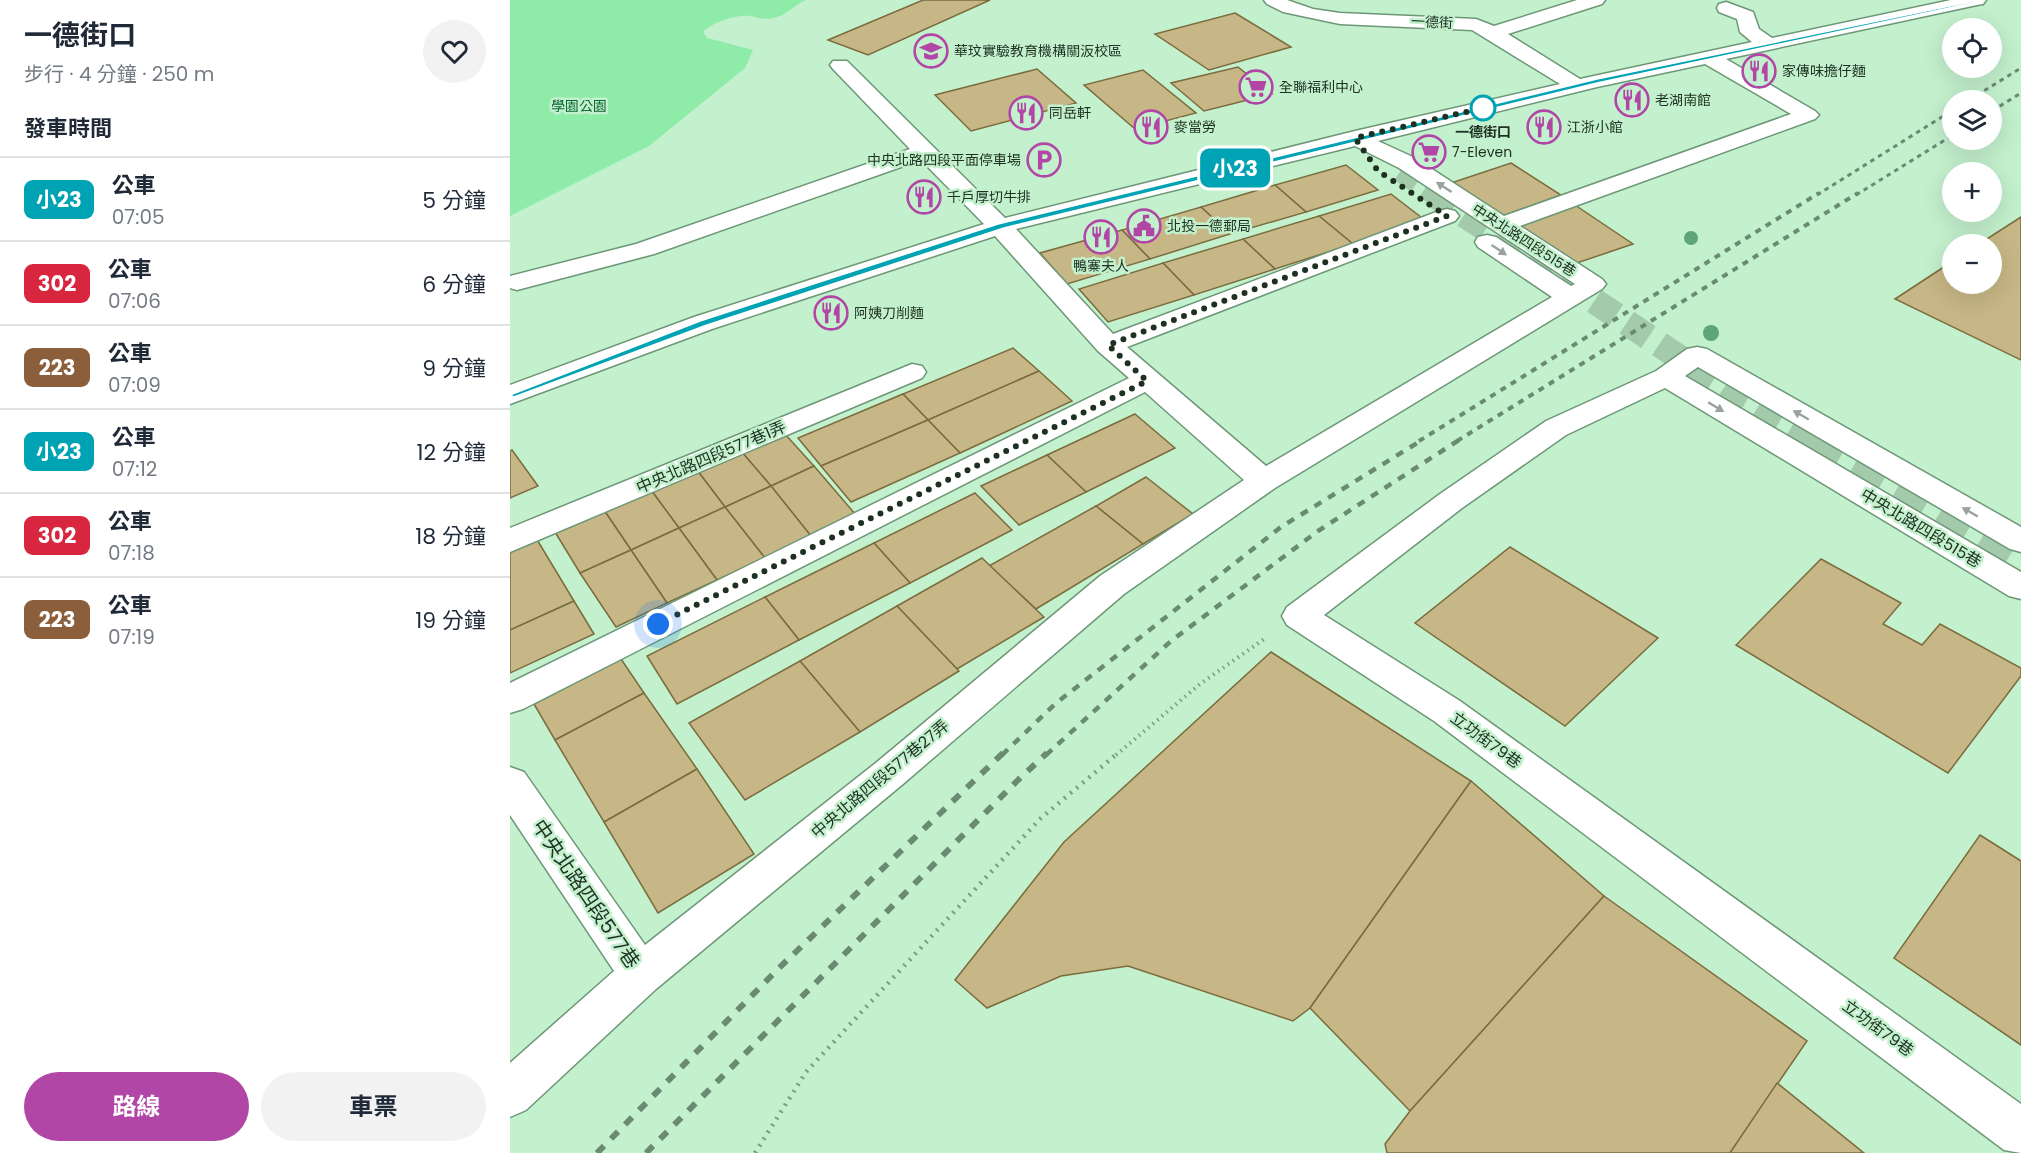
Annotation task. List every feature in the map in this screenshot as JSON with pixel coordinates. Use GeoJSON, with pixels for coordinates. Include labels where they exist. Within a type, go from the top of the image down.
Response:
{"type":"FeatureCollection","features":[{"type":"Feature","properties":{"kind":"street","name":"一德街"},"geometry":{"type":"LineString","coordinates":[[1273,0],[1281,6],[1340,19],[1484,29],[1577,86]]}},
{"type":"Feature","properties":{"kind":"street"},"geometry":{"type":"LineString","coordinates":[[1484,29],[1549,0]]}},
{"type":"Feature","properties":{"kind":"street"},"geometry":{"type":"LineString","coordinates":[[1484,29],[1596,0]]}},
{"type":"Feature","properties":{"kind":"street"},"geometry":{"type":"LineString","coordinates":[[510,395],[703,323],[1001,226],[1355,138],[1577,86],[1767,43],[1977,0]]}},
{"type":"Feature","properties":{"kind":"street"},"geometry":{"type":"LineString","coordinates":[[1868,3],[1900,17]]}},
{"type":"Feature","properties":{"kind":"street"},"geometry":{"type":"LineString","coordinates":[[1726,8],[1746,16],[1750,32],[1767,43]]}},
{"type":"Feature","properties":{"kind":"street"},"geometry":{"type":"LineString","coordinates":[[1501,225],[1808,115],[1708,57]]}},
{"type":"Feature","properties":{"kind":"street"},"geometry":{"type":"LineString","coordinates":[[840,65],[1001,226],[1108,345],[1264,481]]}},
{"type":"Feature","properties":{"kind":"street"},"geometry":{"type":"LineString","coordinates":[[1355,138],[1378,171],[1399,178]]}},
{"type":"Feature","properties":{"kind":"street","name":"中央北路四段515巷"},"geometry":{"type":"LineString","coordinates":[[1108,345],[1437,210],[1569,297],[1593,284],[1407,163],[1355,138]]}},
{"type":"Feature","properties":{"kind":"street"},"geometry":{"type":"LineString","coordinates":[[517,282],[645,249],[925,151]]}},
{"type":"Feature","properties":{"kind":"street","name":"中央北路四段577巷27弄"},"geometry":{"type":"LineString","coordinates":[[510,1094],[641,975],[890,773],[1112,585],[1264,481],[1569,297]]}},
{"type":"Feature","properties":{"kind":"street"},"geometry":{"type":"LineString","coordinates":[[1299,616],[1451,501],[1556,428],[1666,377],[1697,355],[2021,541]]}},
{"type":"Feature","properties":{"kind":"street","name":"中央北路四段577巷1弄"},"geometry":{"type":"LineString","coordinates":[[510,541],[912,372]]}},
{"type":"Feature","properties":{"kind":"street","name":"中央北路四段515巷"},"geometry":{"type":"LineString","coordinates":[[1666,377],[2021,587]]}},
{"type":"Feature","properties":{"kind":"street"},"geometry":{"type":"LineString","coordinates":[[510,699],[1147,381]]}},
{"type":"Feature","properties":{"kind":"street","name":"立功街79巷"},"geometry":{"type":"LineString","coordinates":[[1299,616],[1447,711],[2021,1133]]}},
{"type":"Feature","properties":{"kind":"street","name":"中央北路四段577巷"},"geometry":{"type":"LineString","coordinates":[[510,783],[641,975]]}},
{"type":"Feature","properties":{"kind":"path"},"geometry":{"type":"LineString","coordinates":[[755,1153],[806,1071],[1040,819],[1200,684],[1299,616]]}},
{"type":"Feature","properties":{"kind":"green space","name":"學園公園"},"geometry":{"type":"Polygon","coordinates":[[[510,0],[806,0],[774,18],[739,16],[707,28],[703,32],[707,38],[753,50],[745,68],[649,146],[510,216],[510,0]]]}},
{"type":"Feature","properties":{"kind":"building"},"geometry":{"type":"Polygon","coordinates":[[[923,0],[990,0],[868,55],[828,40],[923,0]]]}},
{"type":"Feature","properties":{"kind":"building"},"geometry":{"type":"Polygon","coordinates":[[[1235,13],[1291,47],[1209,70],[1155,34],[1235,13]]]}},
{"type":"Feature","properties":{"kind":"building"},"geometry":{"type":"Polygon","coordinates":[[[1238,67],[1272,94],[1204,111],[1171,83],[1238,67]]]}},
{"type":"Feature","properties":{"kind":"building"},"geometry":{"type":"Polygon","coordinates":[[[1037,69],[1076,103],[971,131],[935,95],[1037,69]]]}},
{"type":"Feature","properties":{"kind":"building"},"geometry":{"type":"Polygon","coordinates":[[[1143,70],[1196,113],[1135,129],[1084,85],[1143,70]]]}},
{"type":"Feature","properties":{"kind":"building"},"geometry":{"type":"Polygon","coordinates":[[[1511,163],[1561,195],[1500,217],[1451,183],[1511,163]]]}},
{"type":"Feature","properties":{"kind":"building"},"geometry":{"type":"Polygon","coordinates":[[[1346,165],[1378,190],[1306,212],[1275,185],[1346,165]]]}},
{"type":"Feature","properties":{"kind":"building"},"geometry":{"type":"Polygon","coordinates":[[[1275,185],[1306,212],[1230,234],[1201,207],[1275,185]]]}},
{"type":"Feature","properties":{"kind":"building"},"geometry":{"type":"Polygon","coordinates":[[[1391,194],[1426,221],[1353,244],[1319,216],[1391,194]]]}},
{"type":"Feature","properties":{"kind":"building"},"geometry":{"type":"Polygon","coordinates":[[[1572,203],[1633,244],[1568,266],[1509,224],[1572,203]]]}},
{"type":"Feature","properties":{"kind":"building"},"geometry":{"type":"Polygon","coordinates":[[[1201,207],[1230,234],[1150,259],[1122,230],[1201,207]]]}},
{"type":"Feature","properties":{"kind":"building"},"geometry":{"type":"Polygon","coordinates":[[[1319,216],[1353,244],[1275,269],[1243,239],[1319,216]]]}},
{"type":"Feature","properties":{"kind":"building"},"geometry":{"type":"Polygon","coordinates":[[[2021,217],[2021,360],[1895,299],[1942,268],[1942,294],[2002,294],[2002,234],[1995,234],[2021,217]]]}},
{"type":"Feature","properties":{"kind":"building"},"geometry":{"type":"Polygon","coordinates":[[[1122,230],[1150,259],[1067,284],[1040,253],[1122,230]]]}},
{"type":"Feature","properties":{"kind":"building"},"geometry":{"type":"Polygon","coordinates":[[[1243,239],[1275,269],[1194,295],[1163,263],[1243,239]]]}},
{"type":"Feature","properties":{"kind":"building"},"geometry":{"type":"Polygon","coordinates":[[[1163,263],[1194,295],[1108,322],[1079,289],[1163,263]]]}},
{"type":"Feature","properties":{"kind":"building"},"geometry":{"type":"Polygon","coordinates":[[[1013,348],[1039,371],[928,420],[903,394],[1013,348]]]}},
{"type":"Feature","properties":{"kind":"building"},"geometry":{"type":"Polygon","coordinates":[[[1039,371],[1072,401],[960,453],[928,420],[1039,371]]]}},
{"type":"Feature","properties":{"kind":"building"},"geometry":{"type":"Polygon","coordinates":[[[903,394],[928,420],[821,466],[798,438],[903,394]]]}},
{"type":"Feature","properties":{"kind":"building"},"geometry":{"type":"Polygon","coordinates":[[[1135,414],[1175,448],[1086,492],[1047,455],[1135,414]]]}},
{"type":"Feature","properties":{"kind":"building"},"geometry":{"type":"Polygon","coordinates":[[[928,420],[960,453],[851,502],[821,466],[928,420]]]}},
{"type":"Feature","properties":{"kind":"building"},"geometry":{"type":"Polygon","coordinates":[[[784,433],[814,466],[771,486],[741,451],[784,433]]]}},
{"type":"Feature","properties":{"kind":"building"},"geometry":{"type":"Polygon","coordinates":[[[512,450],[538,486],[510,498],[510,451],[512,450]]]}},
{"type":"Feature","properties":{"kind":"building"},"geometry":{"type":"Polygon","coordinates":[[[741,451],[771,486],[725,507],[697,470],[741,451]]]}},
{"type":"Feature","properties":{"kind":"building"},"geometry":{"type":"Polygon","coordinates":[[[1047,455],[1086,492],[1019,525],[981,486],[1047,455]]]}},
{"type":"Feature","properties":{"kind":"building"},"geometry":{"type":"Polygon","coordinates":[[[814,466],[856,515],[811,536],[771,486],[814,466]]]}},
{"type":"Feature","properties":{"kind":"building"},"geometry":{"type":"Polygon","coordinates":[[[697,470],[725,507],[679,528],[651,490],[697,470]]]}},
{"type":"Feature","properties":{"kind":"building"},"geometry":{"type":"Polygon","coordinates":[[[1146,477],[1193,514],[1143,544],[1096,506],[1146,477]]]}},
{"type":"Feature","properties":{"kind":"building"},"geometry":{"type":"Polygon","coordinates":[[[771,486],[811,536],[765,558],[725,507],[771,486]]]}},
{"type":"Feature","properties":{"kind":"building"},"geometry":{"type":"Polygon","coordinates":[[[651,490],[679,528],[631,550],[604,510],[651,490]]]}},
{"type":"Feature","properties":{"kind":"building"},"geometry":{"type":"Polygon","coordinates":[[[975,493],[1012,530],[910,583],[874,543],[975,493]]]}},
{"type":"Feature","properties":{"kind":"building"},"geometry":{"type":"Polygon","coordinates":[[[1096,506],[1143,544],[1036,609],[989,566],[1096,506]]]}},
{"type":"Feature","properties":{"kind":"building"},"geometry":{"type":"Polygon","coordinates":[[[725,507],[765,558],[717,580],[679,528],[725,507]]]}},
{"type":"Feature","properties":{"kind":"building"},"geometry":{"type":"Polygon","coordinates":[[[604,510],[631,550],[580,573],[555,532],[604,510]]]}},
{"type":"Feature","properties":{"kind":"building"},"geometry":{"type":"Polygon","coordinates":[[[679,528],[717,580],[667,603],[631,550],[679,528]]]}},
{"type":"Feature","properties":{"kind":"building"},"geometry":{"type":"Polygon","coordinates":[[[533,533],[574,601],[510,630],[510,543],[533,533]]]}},
{"type":"Feature","properties":{"kind":"building"},"geometry":{"type":"Polygon","coordinates":[[[874,543],[910,583],[799,640],[765,597],[874,543]]]}},
{"type":"Feature","properties":{"kind":"building"},"geometry":{"type":"Polygon","coordinates":[[[1510,547],[1658,638],[1565,726],[1415,623],[1510,547]]]}},
{"type":"Feature","properties":{"kind":"building"},"geometry":{"type":"Polygon","coordinates":[[[631,550],[667,603],[616,627],[580,573],[631,550]]]}},
{"type":"Feature","properties":{"kind":"building"},"geometry":{"type":"Polygon","coordinates":[[[982,558],[1044,617],[957,669],[897,606],[982,558]]]}},
{"type":"Feature","properties":{"kind":"building"},"geometry":{"type":"Polygon","coordinates":[[[1821,559],[1901,603],[1883,624],[1922,645],[1940,624],[2021,668],[2021,676],[1948,773],[1736,645],[1821,559]]]}},
{"type":"Feature","properties":{"kind":"building"},"geometry":{"type":"Polygon","coordinates":[[[765,597],[799,640],[677,704],[647,656],[765,597]]]}},
{"type":"Feature","properties":{"kind":"building"},"geometry":{"type":"Polygon","coordinates":[[[574,601],[594,634],[510,673],[510,630],[574,601]]]}},
{"type":"Feature","properties":{"kind":"building"},"geometry":{"type":"Polygon","coordinates":[[[897,606],[959,671],[860,732],[800,661],[897,606]]]}},
{"type":"Feature","properties":{"kind":"building"},"geometry":{"type":"Polygon","coordinates":[[[1271,652],[1471,781],[1310,1008],[1293,1021],[1128,966],[1061,976],[987,1008],[955,980],[1064,842],[1271,652]]]}},
{"type":"Feature","properties":{"kind":"building"},"geometry":{"type":"Polygon","coordinates":[[[621,659],[644,693],[555,740],[534,704],[621,659]]]}},
{"type":"Feature","properties":{"kind":"building"},"geometry":{"type":"Polygon","coordinates":[[[800,661],[860,732],[745,800],[689,723],[800,661]]]}},
{"type":"Feature","properties":{"kind":"building"},"geometry":{"type":"Polygon","coordinates":[[[644,693],[697,769],[604,822],[555,740],[644,693]]]}},
{"type":"Feature","properties":{"kind":"building"},"geometry":{"type":"Polygon","coordinates":[[[697,769],[754,854],[658,913],[604,822],[697,769]]]}},
{"type":"Feature","properties":{"kind":"building"},"geometry":{"type":"Polygon","coordinates":[[[1471,781],[1604,896],[1410,1111],[1310,1008],[1471,781]]]}},
{"type":"Feature","properties":{"kind":"building"},"geometry":{"type":"Polygon","coordinates":[[[1980,835],[2021,861],[2021,1045],[1894,958],[1980,835]]]}},
{"type":"Feature","properties":{"kind":"building"},"geometry":{"type":"Polygon","coordinates":[[[1604,896],[1807,1041],[1730,1153],[1387,1153],[1385,1144],[1410,1111],[1604,896]]]}},
{"type":"Feature","properties":{"kind":"building"},"geometry":{"type":"Polygon","coordinates":[[[1777,1083],[1864,1153],[1730,1153],[1777,1083]]]}},
{"type":"Feature","properties":{"kind":"tunnel"},"geometry":{"type":"LineString","coordinates":[[1400,172],[1434,195]]}},
{"type":"Feature","properties":{"kind":"tunnel"},"geometry":{"type":"LineString","coordinates":[[1432,193],[1731,392],[1814,441]]}},
{"type":"Feature","properties":{"kind":"tunnel"},"geometry":{"type":"LineString","coordinates":[[1812,440],[2021,564]]}},
{"type":"Feature","properties":{"kind":"railway"},"geometry":{"type":"LineString","coordinates":[[1985,90],[2021,68]]}},
{"type":"Feature","properties":{"kind":"railway"},"geometry":{"type":"LineString","coordinates":[[2002,105],[2021,93]]}},
{"type":"Feature","properties":{"kind":"railway"},"geometry":{"type":"LineString","coordinates":[[1817,195],[1942,117]]}},
{"type":"Feature","properties":{"kind":"railway"},"geometry":{"type":"LineString","coordinates":[[1856,195],[1942,142]]}},
{"type":"Feature","properties":{"kind":"railway"},"geometry":{"type":"LineString","coordinates":[[1419,441],[1819,193]]}},
{"type":"Feature","properties":{"kind":"railway"},"geometry":{"type":"LineString","coordinates":[[1457,441],[1858,193]]}},
{"type":"Feature","properties":{"kind":"railway"},"geometry":{"type":"LineString","coordinates":[[1002,755],[1055,704],[1281,527],[1422,440]]}},
{"type":"Feature","properties":{"kind":"railway"},"geometry":{"type":"LineString","coordinates":[[1046,755],[1171,641],[1318,531],[1459,440]]}},
{"type":"Feature","properties":{"kind":"railway"},"geometry":{"type":"LineString","coordinates":[[597,1153],[779,968],[1003,753]]}},
{"type":"Feature","properties":{"kind":"railway"},"geometry":{"type":"LineString","coordinates":[[646,1153],[1047,753]]}},
{"type":"Feature","properties":{"kind":"bus line","name":"小23"},"geometry":{"type":"LineString","coordinates":[[510,395],[703,323],[1001,226],[1355,138],[1597,81],[1977,0]]}},
{"type":"Feature","properties":{"kind":"place","name":"華玟實驗教育機構關汳校區"},"geometry":{"type":"Point","coordinates":[931,51]}},
{"type":"Feature","properties":{"kind":"place","name":"家傳味擔仔麵"},"geometry":{"type":"Point","coordinates":[1759,71]}},
{"type":"Feature","properties":{"kind":"place","name":"全聯福利中心"},"geometry":{"type":"Point","coordinates":[1256,87]}},
{"type":"Feature","properties":{"kind":"place","name":"老湖南館"},"geometry":{"type":"Point","coordinates":[1632,100]}},
{"type":"Feature","properties":{"kind":"place","name":"一德街口"},"geometry":{"type":"Point","coordinates":[1483,108]}},
{"type":"Feature","properties":{"kind":"place","name":"同岳軒"},"geometry":{"type":"Point","coordinates":[1026,113]}},
{"type":"Feature","properties":{"kind":"place","name":"麥當勞"},"geometry":{"type":"Point","coordinates":[1151,127]}},
{"type":"Feature","properties":{"kind":"place","name":"江浙小館"},"geometry":{"type":"Point","coordinates":[1544,127]}},
{"type":"Feature","properties":{"kind":"place","name":"7-Eleven"},"geometry":{"type":"Point","coordinates":[1429,152]}},
{"type":"Feature","properties":{"kind":"place","name":"中央北路四段平面停車場"},"geometry":{"type":"Point","coordinates":[1044,160]}},
{"type":"Feature","properties":{"kind":"place","name":"千戶厚切牛排"},"geometry":{"type":"Point","coordinates":[924,197]}},
{"type":"Feature","properties":{"kind":"place","name":"北投一德郵局"},"geometry":{"type":"Point","coordinates":[1144,226]}},
{"type":"Feature","properties":{"kind":"place","name":"鴨寨夫人"},"geometry":{"type":"Point","coordinates":[1101,237]}},
{"type":"Feature","properties":{"kind":"place","name":"阿姨刀削麵"},"geometry":{"type":"Point","coordinates":[831,313]}},
{"type":"Feature","properties":{"kind":"route"},"geometry":{"type":"LineString","coordinates":[[658,624],[1147,381],[1108,345],[1447,216],[1378,171],[1355,138],[1483,108]]}}]}
